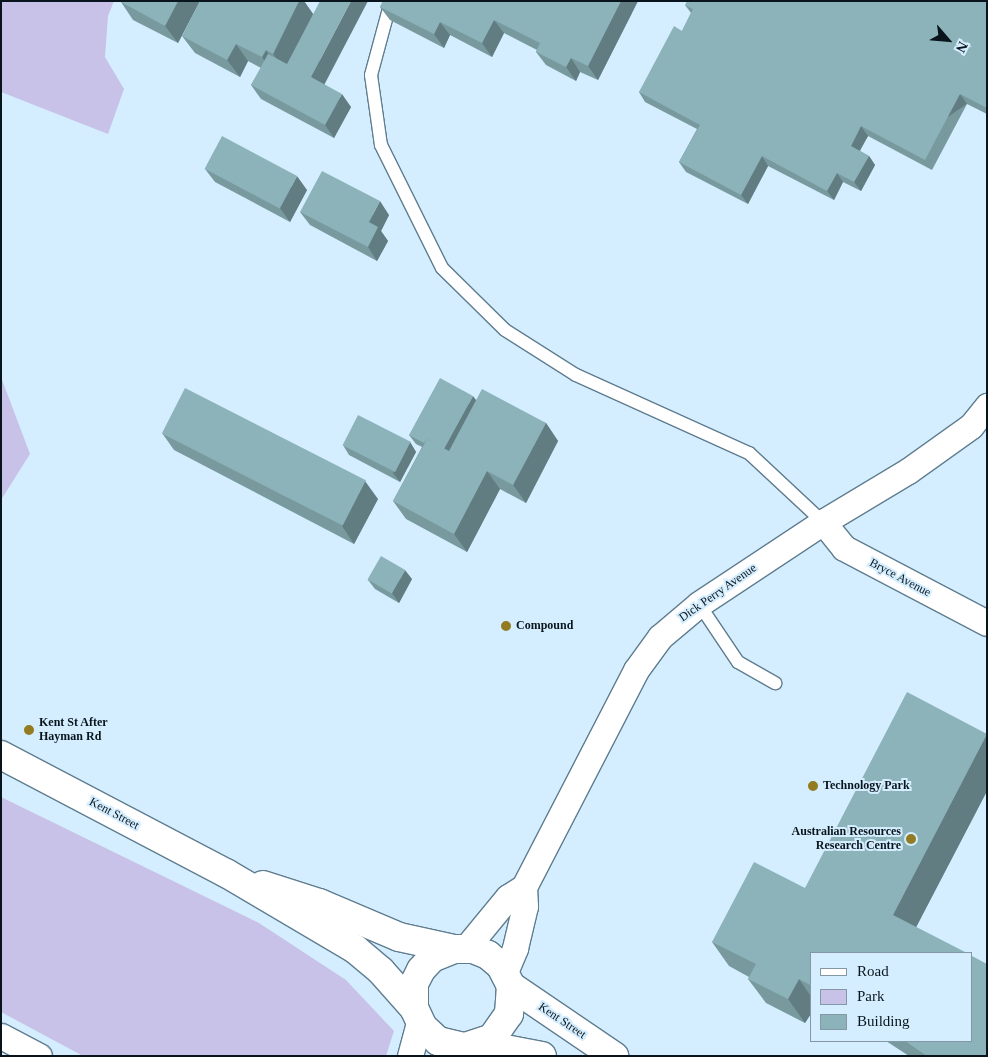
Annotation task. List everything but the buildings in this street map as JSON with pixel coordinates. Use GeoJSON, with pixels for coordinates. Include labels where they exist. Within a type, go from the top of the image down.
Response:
{"type":"FeatureCollection","features":[{"type":"Feature","properties":{"kind":"main road","name":"Kent Street"},"geometry":{"type":"LineString","coordinates":[[1,755],[226,873],[355,949],[381,971],[416,1015]]}},
{"type":"Feature","properties":{"kind":"main road","name":"Kent Street"},"geometry":{"type":"LineString","coordinates":[[226,873],[319,902],[400,937],[460,948]]}},
{"type":"Feature","properties":{"kind":"main road"},"geometry":{"type":"LineString","coordinates":[[467,1049],[492,1038],[506,1021],[512,1000],[508,979],[488,955],[460,948],[432,958],[421,970],[414,984],[416,1015],[438,1041],[467,1049],[542,1056]]}},
{"type":"Feature","properties":{"kind":"main road","name":"Kent Street"},"geometry":{"type":"LineString","coordinates":[[508,979],[614,1056]]}},
{"type":"Feature","properties":{"kind":"street","name":"Dick Perry Avenue"},"geometry":{"type":"LineString","coordinates":[[460,948],[508,897],[524,887],[636,670],[660,637],[699,604],[823,522],[908,472],[971,426],[987,406]]}},
{"type":"Feature","properties":{"kind":"street","name":"Bryce Avenue"},"geometry":{"type":"LineString","coordinates":[[823,522],[844,548],[987,623]]}},
{"type":"Feature","properties":{"kind":"street","name":"Dick Perry Avenue"},"geometry":{"type":"LineString","coordinates":[[508,979],[526,906],[524,887]]}},
{"type":"Feature","properties":{"kind":"street"},"geometry":{"type":"LineString","coordinates":[[410,1056],[416,1015]]}},
{"type":"Feature","properties":{"kind":"street"},"geometry":{"type":"LineString","coordinates":[[1,1036],[39,1056]]}},
{"type":"Feature","properties":{"kind":"lane"},"geometry":{"type":"LineString","coordinates":[[391,1],[371,75],[381,145],[442,268],[505,330],[576,375],[749,453],[823,522]]}},
{"type":"Feature","properties":{"kind":"lane"},"geometry":{"type":"LineString","coordinates":[[699,604],[738,662],[775,683]]}},
{"type":"Feature","properties":{"kind":"green space"},"geometry":{"type":"Polygon","coordinates":[[[1,1],[114,1],[108,16],[105,57],[124,89],[108,134],[1,92],[1,1]]]}},
{"type":"Feature","properties":{"kind":"green space"},"geometry":{"type":"Polygon","coordinates":[[[1,377],[30,454],[1,500],[1,377]]]}},
{"type":"Feature","properties":{"kind":"green space"},"geometry":{"type":"Polygon","coordinates":[[[1,797],[259,923],[346,980],[394,1031],[386,1056],[83,1056],[1,1012],[1,797]]]}},
{"type":"Feature","properties":{"kind":"place","name":"Compound"},"geometry":{"type":"Point","coordinates":[506,626]}},
{"type":"Feature","properties":{"kind":"place","name":"Kent St After Hayman Rd"},"geometry":{"type":"Point","coordinates":[29,730]}},
{"type":"Feature","properties":{"kind":"place","name":"Technology Park"},"geometry":{"type":"Point","coordinates":[813,786]}},
{"type":"Feature","properties":{"kind":"place","name":"Australian Resources Research Centre"},"geometry":{"type":"Point","coordinates":[911,839]}}]}
